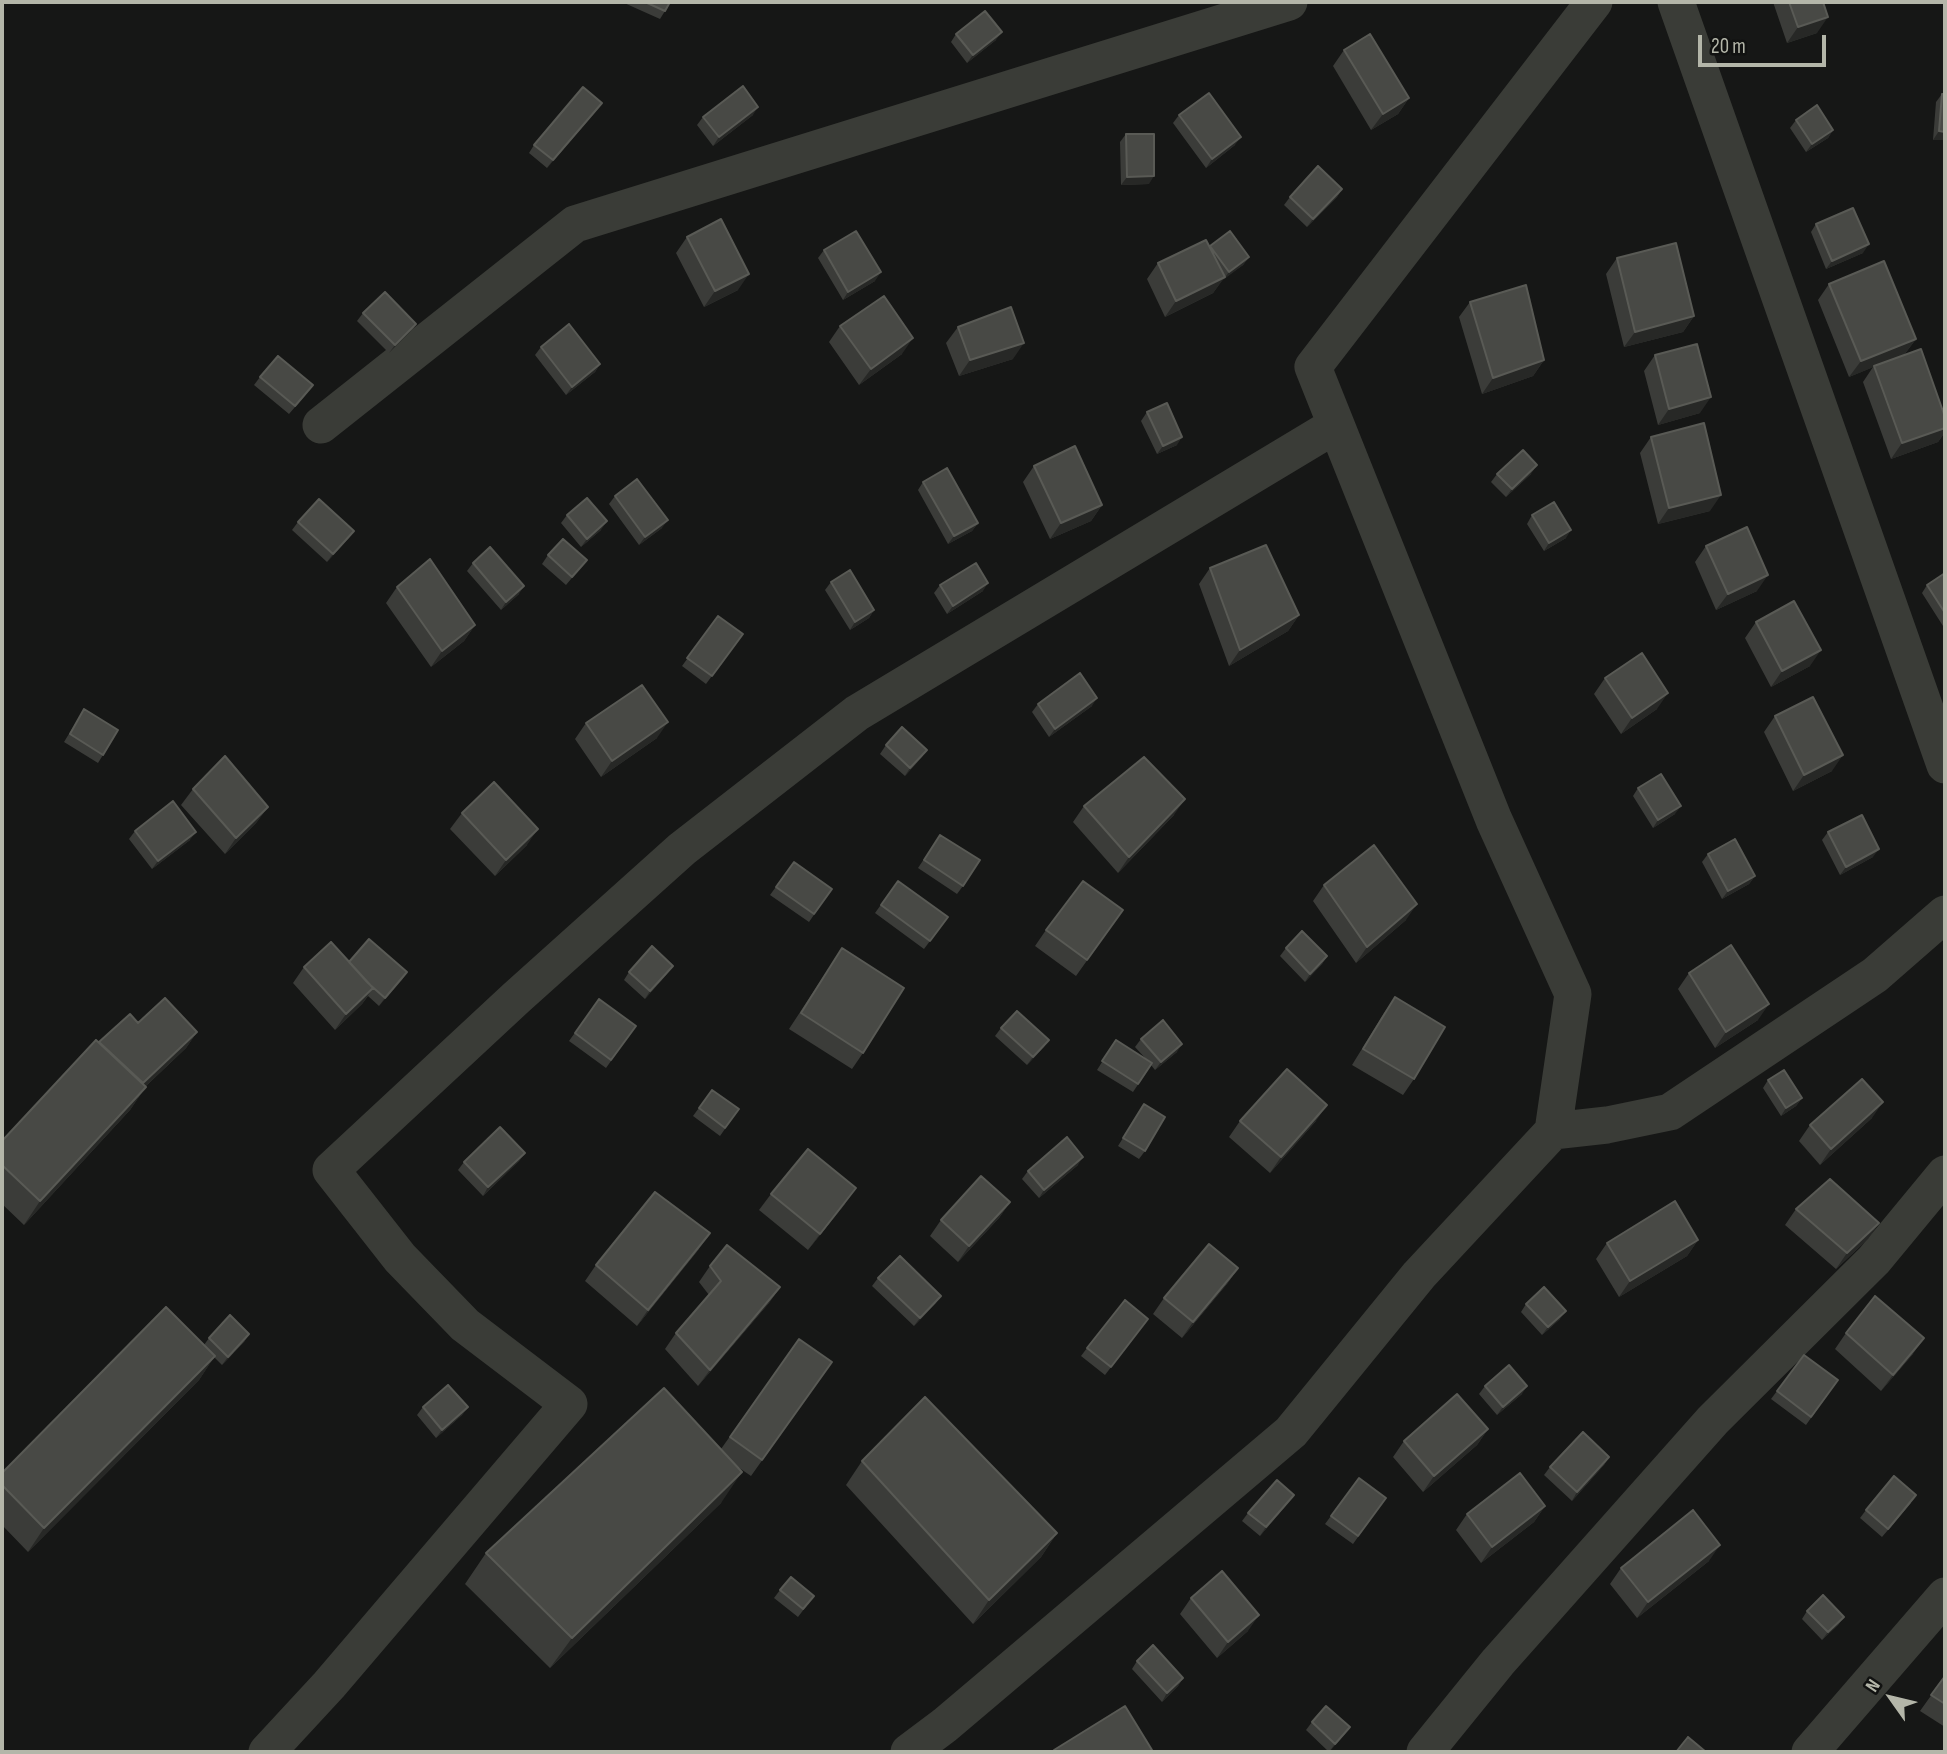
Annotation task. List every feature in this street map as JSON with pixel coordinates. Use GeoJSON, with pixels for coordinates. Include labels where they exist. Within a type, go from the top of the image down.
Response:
{"type":"FeatureCollection","features":[{"type":"Feature","properties":{"kind":"street"},"geometry":{"type":"LineString","coordinates":[[321,425],[575,224],[1289,2]]}},
{"type":"Feature","properties":{"kind":"street"},"geometry":{"type":"LineString","coordinates":[[909,1752],[946,1725],[1291,1432],[1419,1275],[1553,1131],[1573,994],[1494,820],[1313,368],[1594,2]]}},
{"type":"Feature","properties":{"kind":"street"},"geometry":{"type":"LineString","coordinates":[[1676,2],[1945,765]]}},
{"type":"Feature","properties":{"kind":"street"},"geometry":{"type":"LineString","coordinates":[[267,1752],[329,1685],[569,1404],[465,1325],[400,1258],[331,1170],[682,849],[857,712],[1336,425]]}},
{"type":"Feature","properties":{"kind":"street"},"geometry":{"type":"LineString","coordinates":[[1553,1131],[1607,1125],[1670,1112],[1875,975],[1945,914]]}},
{"type":"Feature","properties":{"kind":"street"},"geometry":{"type":"LineString","coordinates":[[1425,1752],[1498,1662],[1713,1420],[1874,1260],[1945,1174]]}},
{"type":"Feature","properties":{"kind":"street"},"geometry":{"type":"LineString","coordinates":[[1811,1752],[1945,1596]]}},
{"type":"Feature","properties":{"kind":"building"},"geometry":{"type":"Polygon","coordinates":[[[645,2],[670,2],[665,11],[645,2]]]}},
{"type":"Feature","properties":{"kind":"building"},"geometry":{"type":"Polygon","coordinates":[[[1789,2],[1823,2],[1828,17],[1798,27],[1789,2]]]}},
{"type":"Feature","properties":{"kind":"building"},"geometry":{"type":"Polygon","coordinates":[[[985,11],[1002,32],[973,55],[956,34],[985,11]]]}},
{"type":"Feature","properties":{"kind":"building"},"geometry":{"type":"Polygon","coordinates":[[[1370,34],[1409,98],[1383,114],[1344,50],[1370,34]]]}},
{"type":"Feature","properties":{"kind":"building"},"geometry":{"type":"Polygon","coordinates":[[[743,86],[758,107],[719,137],[703,117],[743,86]]]}},
{"type":"Feature","properties":{"kind":"building"},"geometry":{"type":"Polygon","coordinates":[[[583,87],[602,103],[553,160],[534,145],[583,87]]]}},
{"type":"Feature","properties":{"kind":"building"},"geometry":{"type":"Polygon","coordinates":[[[1209,93],[1241,137],[1212,159],[1179,115],[1209,93]]]}},
{"type":"Feature","properties":{"kind":"building"},"geometry":{"type":"Polygon","coordinates":[[[1942,94],[1945,94],[1945,132],[1939,131],[1942,94]]]}},
{"type":"Feature","properties":{"kind":"building"},"geometry":{"type":"Polygon","coordinates":[[[1817,105],[1833,130],[1812,144],[1796,120],[1817,105]]]}},
{"type":"Feature","properties":{"kind":"building"},"geometry":{"type":"Polygon","coordinates":[[[1126,134],[1154,134],[1154,176],[1127,177],[1126,134]]]}},
{"type":"Feature","properties":{"kind":"building"},"geometry":{"type":"Polygon","coordinates":[[[1318,166],[1342,189],[1313,219],[1290,197],[1318,166]]]}},
{"type":"Feature","properties":{"kind":"building"},"geometry":{"type":"Polygon","coordinates":[[[1853,208],[1869,244],[1832,261],[1816,224],[1853,208]]]}},
{"type":"Feature","properties":{"kind":"building"},"geometry":{"type":"Polygon","coordinates":[[[721,219],[749,274],[715,291],[687,237],[721,219]]]}},
{"type":"Feature","properties":{"kind":"building"},"geometry":{"type":"Polygon","coordinates":[[[856,231],[881,272],[848,292],[824,250],[856,231]]]}},
{"type":"Feature","properties":{"kind":"building"},"geometry":{"type":"Polygon","coordinates":[[[1230,231],[1249,257],[1229,272],[1210,246],[1230,231]]]}},
{"type":"Feature","properties":{"kind":"building"},"geometry":{"type":"Polygon","coordinates":[[[1206,240],[1225,277],[1176,301],[1158,263],[1206,240]]]}},
{"type":"Feature","properties":{"kind":"building"},"geometry":{"type":"Polygon","coordinates":[[[1676,243],[1694,316],[1635,332],[1617,258],[1676,243]]]}},
{"type":"Feature","properties":{"kind":"building"},"geometry":{"type":"Polygon","coordinates":[[[1884,261],[1916,339],[1861,361],[1829,284],[1884,261]]]}},
{"type":"Feature","properties":{"kind":"building"},"geometry":{"type":"Polygon","coordinates":[[[1526,285],[1544,360],[1493,378],[1470,302],[1526,285]]]}},
{"type":"Feature","properties":{"kind":"building"},"geometry":{"type":"Polygon","coordinates":[[[385,292],[416,324],[395,345],[363,313],[385,292]]]}},
{"type":"Feature","properties":{"kind":"building"},"geometry":{"type":"Polygon","coordinates":[[[884,296],[913,338],[871,369],[840,326],[884,296]]]}},
{"type":"Feature","properties":{"kind":"building"},"geometry":{"type":"Polygon","coordinates":[[[1011,307],[1024,343],[970,360],[958,327],[1011,307]]]}},
{"type":"Feature","properties":{"kind":"building"},"geometry":{"type":"Polygon","coordinates":[[[569,324],[600,364],[572,387],[541,347],[569,324]]]}},
{"type":"Feature","properties":{"kind":"building"},"geometry":{"type":"Polygon","coordinates":[[[1697,344],[1711,397],[1669,409],[1655,355],[1697,344]]]}},
{"type":"Feature","properties":{"kind":"building"},"geometry":{"type":"Polygon","coordinates":[[[1921,349],[1945,417],[1945,428],[1902,443],[1874,366],[1921,349]]]}},
{"type":"Feature","properties":{"kind":"building"},"geometry":{"type":"Polygon","coordinates":[[[278,356],[313,385],[295,406],[260,377],[278,356]]]}},
{"type":"Feature","properties":{"kind":"building"},"geometry":{"type":"Polygon","coordinates":[[[1167,403],[1182,437],[1163,446],[1147,412],[1167,403]]]}},
{"type":"Feature","properties":{"kind":"building"},"geometry":{"type":"Polygon","coordinates":[[[1704,423],[1721,495],[1669,508],[1651,437],[1704,423]]]}},
{"type":"Feature","properties":{"kind":"building"},"geometry":{"type":"Polygon","coordinates":[[[1075,446],[1102,505],[1061,523],[1034,466],[1075,446]]]}},
{"type":"Feature","properties":{"kind":"building"},"geometry":{"type":"Polygon","coordinates":[[[1523,450],[1537,465],[1512,489],[1497,474],[1523,450]]]}},
{"type":"Feature","properties":{"kind":"building"},"geometry":{"type":"Polygon","coordinates":[[[947,468],[978,523],[954,536],[923,482],[947,468]]]}},
{"type":"Feature","properties":{"kind":"building"},"geometry":{"type":"Polygon","coordinates":[[[637,479],[668,520],[645,537],[615,496],[637,479]]]}},
{"type":"Feature","properties":{"kind":"building"},"geometry":{"type":"Polygon","coordinates":[[[587,498],[607,521],[587,539],[567,515],[587,498]]]}},
{"type":"Feature","properties":{"kind":"building"},"geometry":{"type":"Polygon","coordinates":[[[319,499],[354,531],[333,554],[298,522],[319,499]]]}},
{"type":"Feature","properties":{"kind":"building"},"geometry":{"type":"Polygon","coordinates":[[[1554,502],[1571,530],[1549,543],[1532,515],[1554,502]]]}},
{"type":"Feature","properties":{"kind":"building"},"geometry":{"type":"Polygon","coordinates":[[[1747,527],[1768,575],[1728,594],[1706,546],[1747,527]]]}},
{"type":"Feature","properties":{"kind":"building"},"geometry":{"type":"Polygon","coordinates":[[[563,539],[587,560],[572,577],[548,555],[563,539]]]}},
{"type":"Feature","properties":{"kind":"building"},"geometry":{"type":"Polygon","coordinates":[[[1266,545],[1299,615],[1240,650],[1210,568],[1266,545]]]}},
{"type":"Feature","properties":{"kind":"building"},"geometry":{"type":"Polygon","coordinates":[[[490,547],[524,586],[506,602],[473,563],[490,547]]]}},
{"type":"Feature","properties":{"kind":"building"},"geometry":{"type":"Polygon","coordinates":[[[430,559],[475,625],[442,651],[397,587],[430,559]]]}},
{"type":"Feature","properties":{"kind":"building"},"geometry":{"type":"Polygon","coordinates":[[[976,563],[988,583],[953,606],[940,585],[976,563]]]}},
{"type":"Feature","properties":{"kind":"building"},"geometry":{"type":"Polygon","coordinates":[[[850,570],[874,610],[855,622],[831,582],[850,570]]]}},
{"type":"Feature","properties":{"kind":"building"},"geometry":{"type":"Polygon","coordinates":[[[1945,573],[1945,613],[1927,585],[1945,573]]]}},
{"type":"Feature","properties":{"kind":"building"},"geometry":{"type":"Polygon","coordinates":[[[1794,601],[1821,650],[1782,671],[1756,622],[1794,601]]]}},
{"type":"Feature","properties":{"kind":"building"},"geometry":{"type":"Polygon","coordinates":[[[718,616],[743,634],[712,676],[687,658],[718,616]]]}},
{"type":"Feature","properties":{"kind":"building"},"geometry":{"type":"Polygon","coordinates":[[[1642,653],[1668,693],[1632,718],[1605,678],[1642,653]]]}},
{"type":"Feature","properties":{"kind":"building"},"geometry":{"type":"Polygon","coordinates":[[[1080,673],[1097,698],[1055,729],[1038,704],[1080,673]]]}},
{"type":"Feature","properties":{"kind":"building"},"geometry":{"type":"Polygon","coordinates":[[[642,685],[668,722],[612,761],[586,723],[642,685]]]}},
{"type":"Feature","properties":{"kind":"building"},"geometry":{"type":"Polygon","coordinates":[[[1813,697],[1843,755],[1804,775],[1775,716],[1813,697]]]}},
{"type":"Feature","properties":{"kind":"building"},"geometry":{"type":"Polygon","coordinates":[[[84,709],[118,730],[103,755],[70,734],[84,709]]]}},
{"type":"Feature","properties":{"kind":"building"},"geometry":{"type":"Polygon","coordinates":[[[902,727],[927,750],[910,768],[886,745],[902,727]]]}},
{"type":"Feature","properties":{"kind":"building"},"geometry":{"type":"Polygon","coordinates":[[[225,756],[268,807],[236,838],[193,789],[225,756]]]}},
{"type":"Feature","properties":{"kind":"building"},"geometry":{"type":"Polygon","coordinates":[[[1144,757],[1185,799],[1129,857],[1084,806],[1144,757]]]}},
{"type":"Feature","properties":{"kind":"building"},"geometry":{"type":"Polygon","coordinates":[[[1661,774],[1681,806],[1658,820],[1638,788],[1661,774]]]}},
{"type":"Feature","properties":{"kind":"building"},"geometry":{"type":"Polygon","coordinates":[[[494,782],[538,829],[506,860],[462,813],[494,782]]]}},
{"type":"Feature","properties":{"kind":"building"},"geometry":{"type":"Polygon","coordinates":[[[173,801],[196,832],[158,861],[135,831],[173,801]]]}},
{"type":"Feature","properties":{"kind":"building"},"geometry":{"type":"Polygon","coordinates":[[[1862,815],[1879,849],[1846,867],[1828,832],[1862,815]]]}},
{"type":"Feature","properties":{"kind":"building"},"geometry":{"type":"Polygon","coordinates":[[[940,835],[980,860],[963,886],[924,860],[940,835]]]}},
{"type":"Feature","properties":{"kind":"building"},"geometry":{"type":"Polygon","coordinates":[[[1735,839],[1755,876],[1728,891],[1708,854],[1735,839]]]}},
{"type":"Feature","properties":{"kind":"building"},"geometry":{"type":"Polygon","coordinates":[[[1374,845],[1417,904],[1367,947],[1324,885],[1374,845]]]}},
{"type":"Feature","properties":{"kind":"building"},"geometry":{"type":"Polygon","coordinates":[[[794,862],[832,889],[814,914],[776,887],[794,862]]]}},
{"type":"Feature","properties":{"kind":"building"},"geometry":{"type":"Polygon","coordinates":[[[898,881],[948,917],[930,941],[881,905],[898,881]]]}},
{"type":"Feature","properties":{"kind":"building"},"geometry":{"type":"Polygon","coordinates":[[[1083,881],[1123,910],[1087,960],[1046,930],[1083,881]]]}},
{"type":"Feature","properties":{"kind":"building"},"geometry":{"type":"Polygon","coordinates":[[[1302,931],[1327,956],[1310,974],[1286,948],[1302,931]]]}},
{"type":"Feature","properties":{"kind":"building"},"geometry":{"type":"Polygon","coordinates":[[[369,939],[407,972],[385,998],[349,962],[369,939]]]}},
{"type":"Feature","properties":{"kind":"building"},"geometry":{"type":"Polygon","coordinates":[[[331,942],[373,988],[346,1014],[304,967],[331,942]]]}},
{"type":"Feature","properties":{"kind":"building"},"geometry":{"type":"Polygon","coordinates":[[[1731,945],[1769,1004],[1726,1032],[1689,973],[1731,945]]]}},
{"type":"Feature","properties":{"kind":"building"},"geometry":{"type":"Polygon","coordinates":[[[652,946],[673,966],[650,991],[629,972],[652,946]]]}},
{"type":"Feature","properties":{"kind":"building"},"geometry":{"type":"Polygon","coordinates":[[[842,948],[904,988],[863,1053],[801,1013],[842,948]]]}},
{"type":"Feature","properties":{"kind":"building"},"geometry":{"type":"Polygon","coordinates":[[[1395,997],[1445,1027],[1414,1079],[1363,1049],[1395,997]]]}},
{"type":"Feature","properties":{"kind":"building"},"geometry":{"type":"Polygon","coordinates":[[[165,998],[197,1032],[143,1083],[99,1042],[130,1014],[138,1023],[165,998]]]}},
{"type":"Feature","properties":{"kind":"building"},"geometry":{"type":"Polygon","coordinates":[[[599,999],[636,1026],[611,1060],[575,1033],[599,999]]]}},
{"type":"Feature","properties":{"kind":"building"},"geometry":{"type":"Polygon","coordinates":[[[1017,1011],[1049,1040],[1033,1057],[1001,1028],[1017,1011]]]}},
{"type":"Feature","properties":{"kind":"building"},"geometry":{"type":"Polygon","coordinates":[[[1163,1020],[1182,1044],[1161,1062],[1141,1039],[1163,1020]]]}},
{"type":"Feature","properties":{"kind":"building"},"geometry":{"type":"Polygon","coordinates":[[[96,1040],[146,1087],[40,1201],[2,1165],[2,1141],[96,1040]]]}},
{"type":"Feature","properties":{"kind":"building"},"geometry":{"type":"Polygon","coordinates":[[[1116,1040],[1152,1063],[1138,1084],[1102,1061],[1116,1040]]]}},
{"type":"Feature","properties":{"kind":"building"},"geometry":{"type":"Polygon","coordinates":[[[1287,1069],[1327,1105],[1281,1157],[1240,1121],[1287,1069]]]}},
{"type":"Feature","properties":{"kind":"building"},"geometry":{"type":"Polygon","coordinates":[[[1784,1070],[1802,1098],[1786,1108],[1768,1080],[1784,1070]]]}},
{"type":"Feature","properties":{"kind":"building"},"geometry":{"type":"Polygon","coordinates":[[[1862,1079],[1883,1102],[1831,1149],[1810,1125],[1862,1079]]]}},
{"type":"Feature","properties":{"kind":"building"},"geometry":{"type":"Polygon","coordinates":[[[712,1090],[739,1109],[725,1128],[699,1108],[712,1090]]]}},
{"type":"Feature","properties":{"kind":"building"},"geometry":{"type":"Polygon","coordinates":[[[1144,1104],[1165,1117],[1145,1151],[1123,1138],[1144,1104]]]}},
{"type":"Feature","properties":{"kind":"building"},"geometry":{"type":"Polygon","coordinates":[[[500,1127],[525,1153],[488,1187],[464,1162],[500,1127]]]}},
{"type":"Feature","properties":{"kind":"building"},"geometry":{"type":"Polygon","coordinates":[[[1067,1137],[1083,1157],[1044,1190],[1028,1171],[1067,1137]]]}},
{"type":"Feature","properties":{"kind":"building"},"geometry":{"type":"Polygon","coordinates":[[[808,1149],[856,1188],[820,1234],[771,1194],[808,1149]]]}},
{"type":"Feature","properties":{"kind":"building"},"geometry":{"type":"Polygon","coordinates":[[[981,1176],[1010,1202],[969,1246],[941,1220],[981,1176]]]}},
{"type":"Feature","properties":{"kind":"building"},"geometry":{"type":"Polygon","coordinates":[[[1830,1179],[1879,1223],[1847,1253],[1796,1209],[1830,1179]]]}},
{"type":"Feature","properties":{"kind":"building"},"geometry":{"type":"Polygon","coordinates":[[[655,1192],[710,1233],[648,1310],[596,1265],[655,1192]]]}},
{"type":"Feature","properties":{"kind":"building"},"geometry":{"type":"Polygon","coordinates":[[[1675,1201],[1698,1240],[1630,1281],[1607,1243],[1675,1201]]]}},
{"type":"Feature","properties":{"kind":"building"},"geometry":{"type":"Polygon","coordinates":[[[1209,1244],[1238,1268],[1193,1322],[1164,1298],[1209,1244]]]}},
{"type":"Feature","properties":{"kind":"building"},"geometry":{"type":"Polygon","coordinates":[[[727,1245],[780,1287],[710,1370],[676,1333],[721,1281],[710,1266],[727,1245]]]}},
{"type":"Feature","properties":{"kind":"building"},"geometry":{"type":"Polygon","coordinates":[[[900,1256],[941,1296],[920,1318],[878,1278],[900,1256]]]}},
{"type":"Feature","properties":{"kind":"building"},"geometry":{"type":"Polygon","coordinates":[[[1544,1287],[1566,1311],[1548,1327],[1526,1304],[1544,1287]]]}},
{"type":"Feature","properties":{"kind":"building"},"geometry":{"type":"Polygon","coordinates":[[[1875,1296],[1924,1338],[1893,1375],[1846,1333],[1875,1296]]]}},
{"type":"Feature","properties":{"kind":"building"},"geometry":{"type":"Polygon","coordinates":[[[1125,1300],[1148,1319],[1111,1367],[1087,1348],[1125,1300]]]}},
{"type":"Feature","properties":{"kind":"building"},"geometry":{"type":"Polygon","coordinates":[[[166,1307],[215,1356],[44,1528],[2,1485],[2,1473],[166,1307]]]}},
{"type":"Feature","properties":{"kind":"building"},"geometry":{"type":"Polygon","coordinates":[[[230,1315],[249,1334],[228,1357],[209,1338],[230,1315]]]}},
{"type":"Feature","properties":{"kind":"building"},"geometry":{"type":"Polygon","coordinates":[[[799,1339],[832,1362],[762,1460],[730,1437],[799,1339]]]}},
{"type":"Feature","properties":{"kind":"building"},"geometry":{"type":"Polygon","coordinates":[[[1804,1355],[1838,1380],[1811,1417],[1777,1391],[1804,1355]]]}},
{"type":"Feature","properties":{"kind":"building"},"geometry":{"type":"Polygon","coordinates":[[[1509,1365],[1527,1386],[1503,1407],[1485,1386],[1509,1365]]]}},
{"type":"Feature","properties":{"kind":"building"},"geometry":{"type":"Polygon","coordinates":[[[448,1385],[468,1407],[442,1430],[423,1407],[448,1385]]]}},
{"type":"Feature","properties":{"kind":"building"},"geometry":{"type":"Polygon","coordinates":[[[664,1388],[742,1472],[572,1638],[486,1553],[664,1388]]]}},
{"type":"Feature","properties":{"kind":"building"},"geometry":{"type":"Polygon","coordinates":[[[1457,1394],[1488,1429],[1434,1476],[1404,1441],[1457,1394]]]}},
{"type":"Feature","properties":{"kind":"building"},"geometry":{"type":"Polygon","coordinates":[[[925,1397],[1057,1533],[989,1600],[862,1461],[925,1397]]]}},
{"type":"Feature","properties":{"kind":"building"},"geometry":{"type":"Polygon","coordinates":[[[1583,1432],[1609,1457],[1577,1492],[1550,1467],[1583,1432]]]}},
{"type":"Feature","properties":{"kind":"building"},"geometry":{"type":"Polygon","coordinates":[[[1520,1473],[1545,1506],[1492,1547],[1467,1514],[1520,1473]]]}},
{"type":"Feature","properties":{"kind":"building"},"geometry":{"type":"Polygon","coordinates":[[[1894,1476],[1916,1495],[1888,1529],[1866,1510],[1894,1476]]]}},
{"type":"Feature","properties":{"kind":"building"},"geometry":{"type":"Polygon","coordinates":[[[1359,1478],[1386,1498],[1358,1536],[1331,1516],[1359,1478]]]}},
{"type":"Feature","properties":{"kind":"building"},"geometry":{"type":"Polygon","coordinates":[[[1277,1480],[1294,1495],[1266,1527],[1248,1513],[1277,1480]]]}},
{"type":"Feature","properties":{"kind":"building"},"geometry":{"type":"Polygon","coordinates":[[[1693,1510],[1720,1545],[1648,1602],[1621,1568],[1693,1510]]]}},
{"type":"Feature","properties":{"kind":"building"},"geometry":{"type":"Polygon","coordinates":[[[1222,1571],[1259,1615],[1228,1642],[1191,1598],[1222,1571]]]}},
{"type":"Feature","properties":{"kind":"building"},"geometry":{"type":"Polygon","coordinates":[[[791,1577],[814,1596],[803,1609],[780,1590],[791,1577]]]}},
{"type":"Feature","properties":{"kind":"building"},"geometry":{"type":"Polygon","coordinates":[[[1823,1595],[1844,1617],[1828,1632],[1807,1611],[1823,1595]]]}},
{"type":"Feature","properties":{"kind":"building"},"geometry":{"type":"Polygon","coordinates":[[[1153,1645],[1183,1678],[1167,1693],[1137,1661],[1153,1645]]]}},
{"type":"Feature","properties":{"kind":"building"},"geometry":{"type":"Polygon","coordinates":[[[1945,1676],[1945,1704],[1931,1695],[1945,1676]]]}},
{"type":"Feature","properties":{"kind":"building"},"geometry":{"type":"Polygon","coordinates":[[[1125,1706],[1152,1750],[1055,1752],[1054,1750],[1125,1706]]]}},
{"type":"Feature","properties":{"kind":"building"},"geometry":{"type":"Polygon","coordinates":[[[1326,1706],[1350,1727],[1335,1744],[1312,1722],[1326,1706]]]}},
{"type":"Feature","properties":{"kind":"building"},"geometry":{"type":"Polygon","coordinates":[[[1688,1737],[1706,1752],[1676,1752],[1688,1737]]]}}]}
